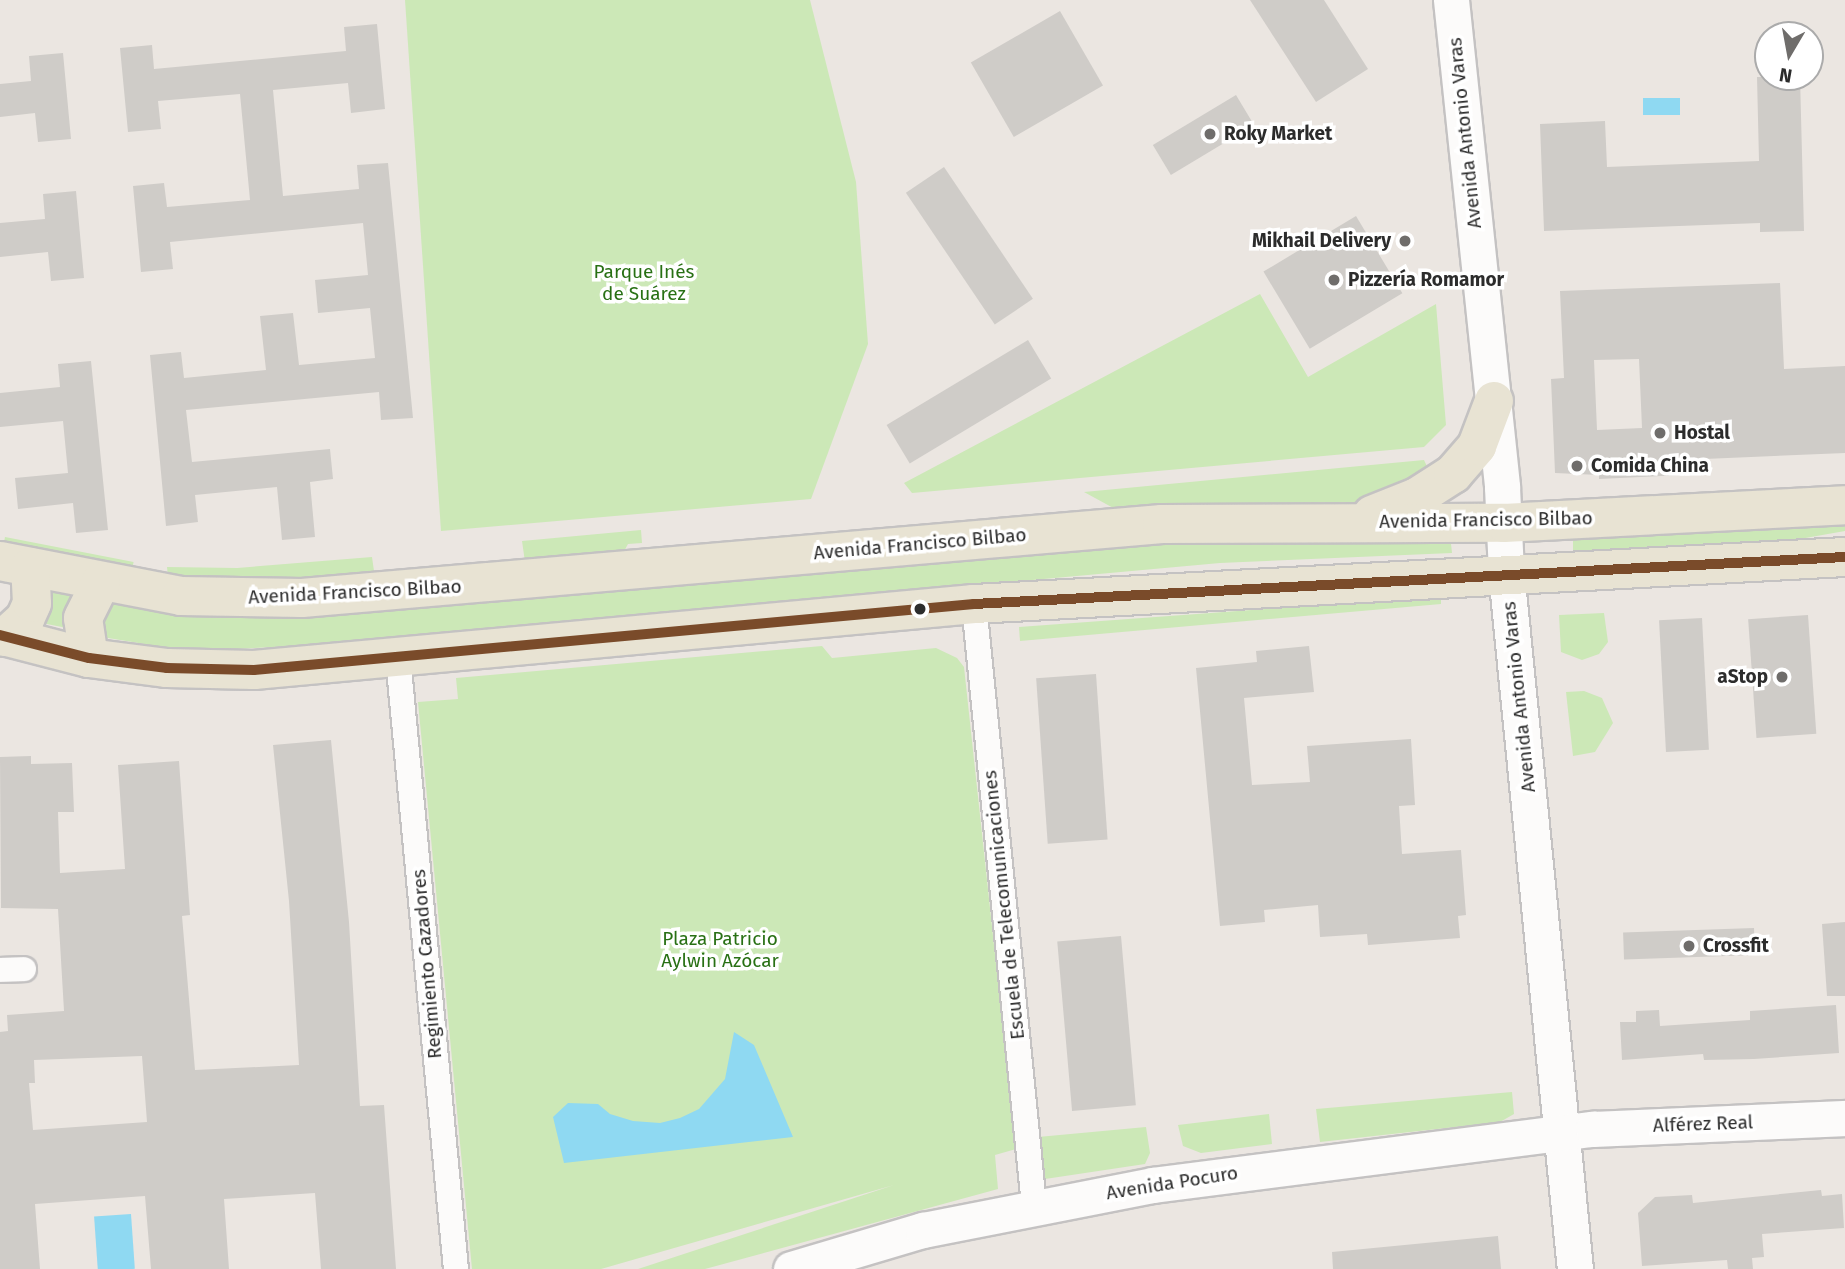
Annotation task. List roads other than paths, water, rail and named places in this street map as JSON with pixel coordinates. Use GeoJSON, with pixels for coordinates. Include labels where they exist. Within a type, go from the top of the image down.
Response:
{"type":"FeatureCollection","features":[{"type":"Feature","properties":{"kind":"main road","name":"Avenida Antonio Varas"},"geometry":{"type":"LineString","coordinates":[[1451,0],[1493,401],[1574,1269]]}},
{"type":"Feature","properties":{"kind":"main road"},"geometry":{"type":"LineString","coordinates":[[1350,522],[1408,502],[1454,474],[1477,446],[1493,401]]}},
{"type":"Feature","properties":{"kind":"main road","name":"Avenida Francisco Bilbao"},"geometry":{"type":"LineString","coordinates":[[15,564],[181,596],[302,598],[1162,524],[1504,523],[1845,505]]}},
{"type":"Feature","properties":{"kind":"main road"},"geometry":{"type":"LineString","coordinates":[[3,636],[89,658],[208,671],[398,658],[974,604],[1507,572],[1845,557]]}},
{"type":"Feature","properties":{"kind":"main road"},"geometry":{"type":"LineString","coordinates":[[3,636],[24,619],[32,603],[15,564]]}},
{"type":"Feature","properties":{"kind":"main road"},"geometry":{"type":"LineString","coordinates":[[89,658],[83,618],[101,582]]}},
{"type":"Feature","properties":{"kind":"main road","name":"Alférez Real"},"geometry":{"type":"LineString","coordinates":[[1561,1132],[1845,1118]]}},
{"type":"Feature","properties":{"kind":"main road","name":"Avenida Pocuro"},"geometry":{"type":"LineString","coordinates":[[791,1269],[923,1230],[1034,1205],[1281,1167],[1561,1132]]}},
{"type":"Feature","properties":{"kind":"street","name":"Escuela de Telecomunicaciones"},"geometry":{"type":"LineString","coordinates":[[974,604],[1034,1205]]}},
{"type":"Feature","properties":{"kind":"street","name":"Regimiento Cazadores"},"geometry":{"type":"LineString","coordinates":[[398,658],[456,1269]]}},
{"type":"Feature","properties":{"kind":"water"},"geometry":{"type":"Polygon","coordinates":[[[1643,98],[1680,98],[1680,115],[1643,115],[1643,98]]]}},
{"type":"Feature","properties":{"kind":"water"},"geometry":{"type":"Polygon","coordinates":[[[734,1032],[754,1045],[793,1137],[564,1163],[553,1117],[568,1103],[598,1104],[610,1114],[633,1121],[660,1123],[680,1118],[699,1109],[725,1079],[734,1032]]]}},
{"type":"Feature","properties":{"kind":"water"},"geometry":{"type":"Polygon","coordinates":[[[131,1214],[135,1269],[98,1269],[94,1217],[131,1214]]]}},
{"type":"Feature","properties":{"kind":"place","name":"Roky Market"},"geometry":{"type":"Point","coordinates":[1210,134]}},
{"type":"Feature","properties":{"kind":"place","name":"Mikhail Delivery"},"geometry":{"type":"Point","coordinates":[1405,241]}},
{"type":"Feature","properties":{"kind":"place","name":"Pizzería Romamor"},"geometry":{"type":"Point","coordinates":[1334,280]}},
{"type":"Feature","properties":{"kind":"place","name":"Hostal"},"geometry":{"type":"Point","coordinates":[1660,433]}},
{"type":"Feature","properties":{"kind":"place","name":"Comida China"},"geometry":{"type":"Point","coordinates":[1577,466]}},
{"type":"Feature","properties":{"kind":"place","name":"aStop"},"geometry":{"type":"Point","coordinates":[1782,677]}},
{"type":"Feature","properties":{"kind":"place","name":"Crossfit"},"geometry":{"type":"Point","coordinates":[1689,946]}},
{"type":"Feature","properties":{"kind":"park label","name":"Parque Inés de Suárez"},"geometry":{"type":"Point","coordinates":[644,283]}},
{"type":"Feature","properties":{"kind":"park label","name":"Plaza Patricio Aylwin Azócar"},"geometry":{"type":"Point","coordinates":[720,950]}}]}
